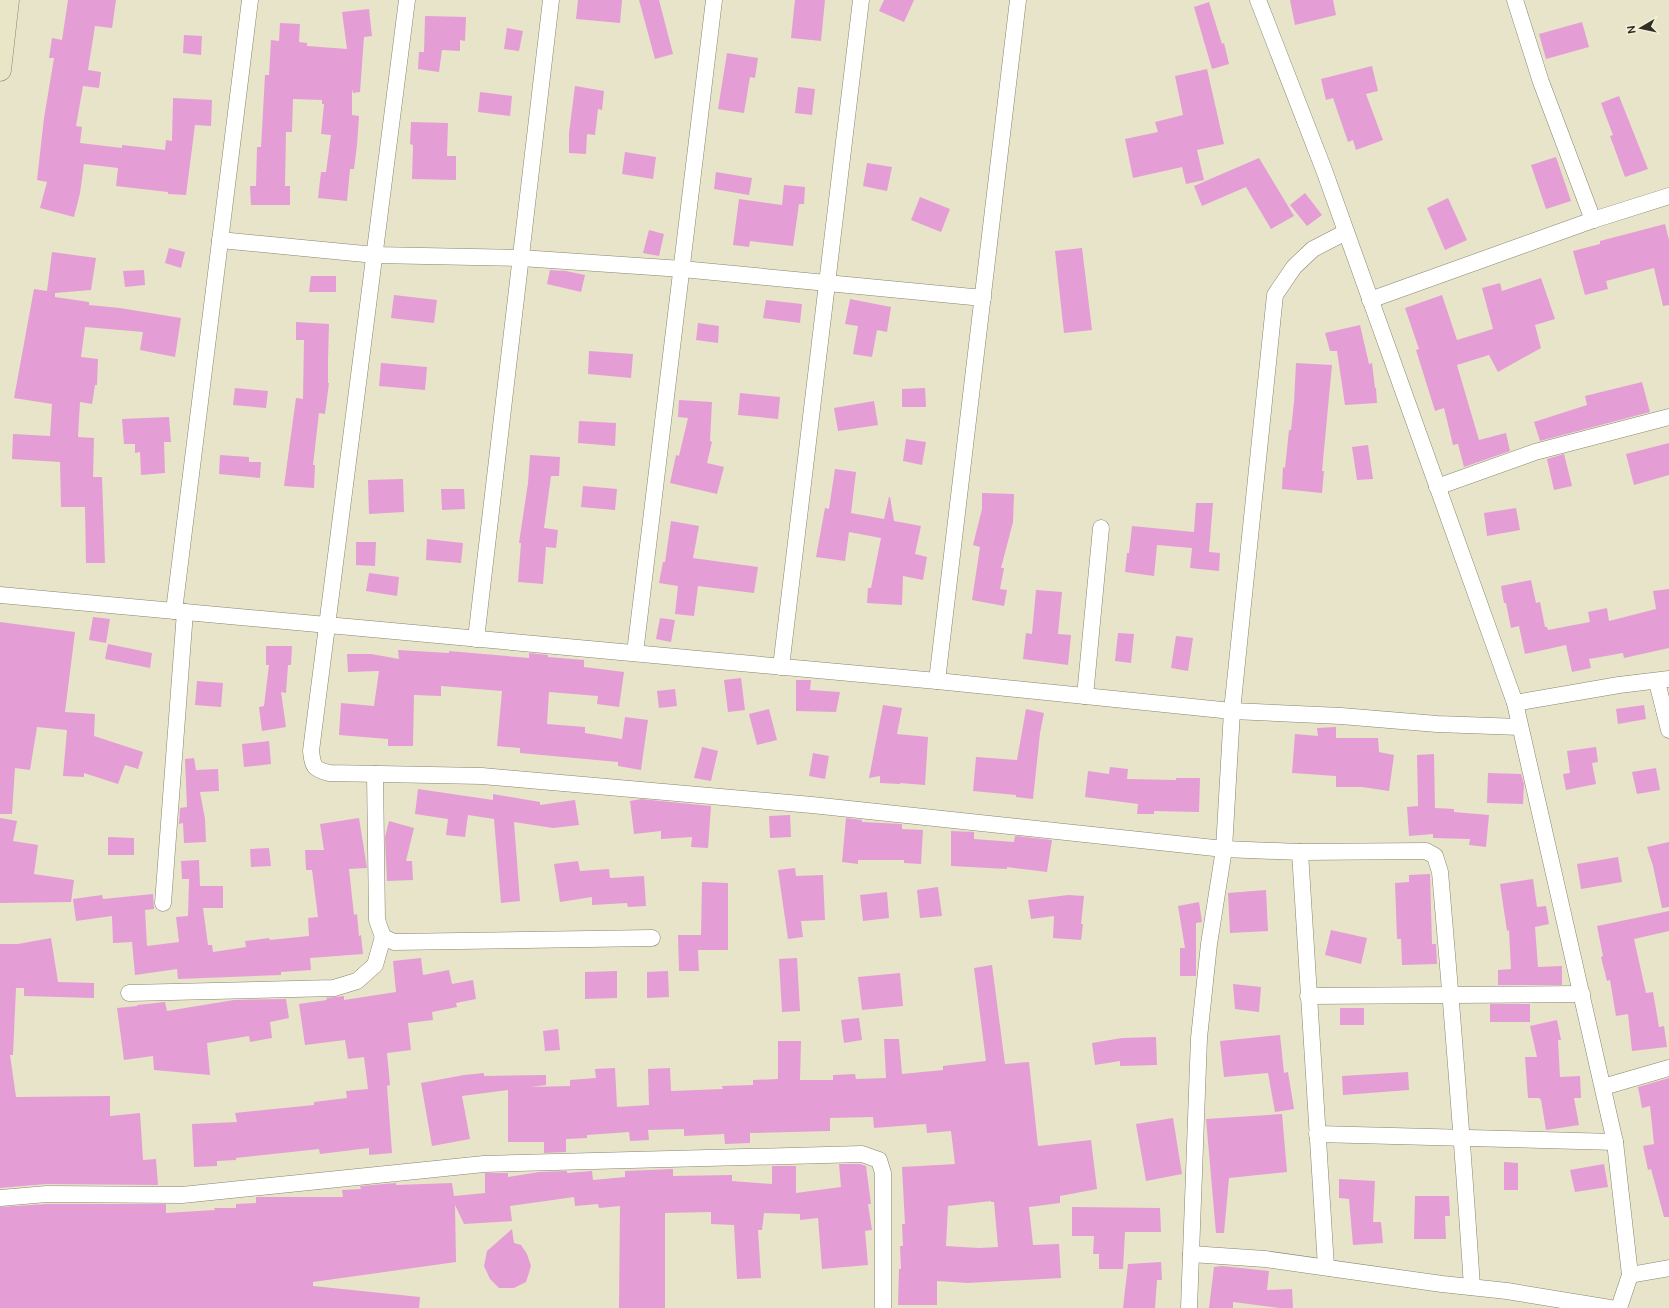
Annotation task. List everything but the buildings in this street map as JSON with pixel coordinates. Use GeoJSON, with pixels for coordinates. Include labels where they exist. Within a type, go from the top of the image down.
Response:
{"type":"FeatureCollection","features":[{"type":"Feature","properties":{"kind":"main road"},"geometry":{"type":"LineString","coordinates":[[0,70],[8,0]]}},
{"type":"Feature","properties":{"kind":"street"},"geometry":{"type":"LineString","coordinates":[[163,903],[180,612],[220,240],[250,0]]}},
{"type":"Feature","properties":{"kind":"street"},"geometry":{"type":"LineString","coordinates":[[407,0],[311,751],[313,764],[318,770],[329,773],[482,776],[805,804],[1224,849],[1300,852],[1426,851],[1435,856],[1440,872],[1451,995],[1472,1287]]}},
{"type":"Feature","properties":{"kind":"street"},"geometry":{"type":"LineString","coordinates":[[476,639],[551,0]]}},
{"type":"Feature","properties":{"kind":"street"},"geometry":{"type":"LineString","coordinates":[[635,653],[714,0]]}},
{"type":"Feature","properties":{"kind":"street"},"geometry":{"type":"LineString","coordinates":[[782,666],[861,0]]}},
{"type":"Feature","properties":{"kind":"street"},"geometry":{"type":"LineString","coordinates":[[937,681],[1018,0]]}},
{"type":"Feature","properties":{"kind":"street"},"geometry":{"type":"LineString","coordinates":[[1258,0],[1346,232],[1515,703],[1615,1142],[1630,1275],[1619,1308]]}},
{"type":"Feature","properties":{"kind":"street"},"geometry":{"type":"LineString","coordinates":[[1515,0],[1541,82],[1593,220]]}},
{"type":"Feature","properties":{"kind":"street"},"geometry":{"type":"LineString","coordinates":[[1370,300],[1593,220],[1669,196]]}},
{"type":"Feature","properties":{"kind":"street"},"geometry":{"type":"LineString","coordinates":[[1189,1308],[1199,1038],[1209,944],[1224,849],[1232,711],[1275,295],[1294,267],[1313,249],[1346,232]]}},
{"type":"Feature","properties":{"kind":"street"},"geometry":{"type":"LineString","coordinates":[[220,240],[375,255],[521,258],[682,269],[983,298]]}},
{"type":"Feature","properties":{"kind":"street"},"geometry":{"type":"LineString","coordinates":[[1437,487],[1535,452],[1669,417]]}},
{"type":"Feature","properties":{"kind":"street"},"geometry":{"type":"LineString","coordinates":[[1085,696],[1101,528]]}},
{"type":"Feature","properties":{"kind":"street"},"geometry":{"type":"LineString","coordinates":[[0,595],[782,666],[1232,711],[1341,716],[1437,724],[1520,727]]}},
{"type":"Feature","properties":{"kind":"street"},"geometry":{"type":"LineString","coordinates":[[1515,703],[1619,685],[1663,681],[1669,730]]}},
{"type":"Feature","properties":{"kind":"street"},"geometry":{"type":"LineString","coordinates":[[128,993],[334,988],[357,981],[375,965],[383,937],[377,920],[375,774]]}},
{"type":"Feature","properties":{"kind":"street"},"geometry":{"type":"LineString","coordinates":[[1300,852],[1326,1267]]}},
{"type":"Feature","properties":{"kind":"street"},"geometry":{"type":"LineString","coordinates":[[383,937],[394,942],[652,938]]}},
{"type":"Feature","properties":{"kind":"street"},"geometry":{"type":"LineString","coordinates":[[1308,996],[1582,994]]}},
{"type":"Feature","properties":{"kind":"street"},"geometry":{"type":"LineString","coordinates":[[1603,1087],[1669,1068]]}},
{"type":"Feature","properties":{"kind":"street"},"geometry":{"type":"LineString","coordinates":[[1317,1134],[1615,1142]]}},
{"type":"Feature","properties":{"kind":"street"},"geometry":{"type":"LineString","coordinates":[[0,1198],[46,1194],[182,1194],[484,1164],[862,1154],[879,1160],[883,1173],[883,1308]]}},
{"type":"Feature","properties":{"kind":"street"},"geometry":{"type":"LineString","coordinates":[[1191,1254],[1264,1258],[1507,1291],[1610,1308]]}},
{"type":"Feature","properties":{"kind":"street"},"geometry":{"type":"LineString","coordinates":[[1630,1275],[1669,1268]]}}]}
